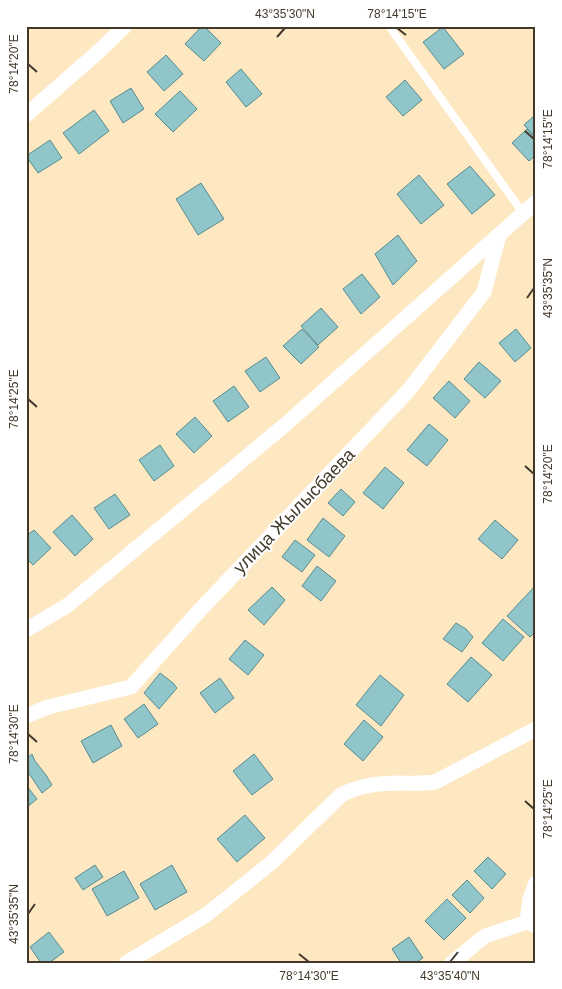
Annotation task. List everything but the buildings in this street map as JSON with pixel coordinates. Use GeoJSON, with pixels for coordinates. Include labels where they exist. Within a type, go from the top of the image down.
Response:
{"type":"FeatureCollection","features":[{"type":"Feature","properties":{"kind":"street"},"geometry":{"type":"LineString","coordinates":[[26,115],[97,54],[125,26]]}},
{"type":"Feature","properties":{"kind":"street"},"geometry":{"type":"LineString","coordinates":[[26,630],[68,605],[286,424],[536,202]]}},
{"type":"Feature","properties":{"kind":"street","name":"улица Жылысбаева"},"geometry":{"type":"LineString","coordinates":[[26,716],[48,707],[131,687],[199,611],[408,391],[484,292],[499,235]]}},
{"type":"Feature","properties":{"kind":"street"},"geometry":{"type":"LineString","coordinates":[[126,963],[206,915],[270,863],[340,795],[352,789],[379,784],[426,784],[434,782],[536,728]]}},
{"type":"Feature","properties":{"kind":"street"},"geometry":{"type":"LineString","coordinates":[[452,963],[485,936],[531,924],[530,899],[536,883]]}},
{"type":"Feature","properties":{"kind":"lane"},"geometry":{"type":"LineString","coordinates":[[390,26],[523,213]]}}]}
